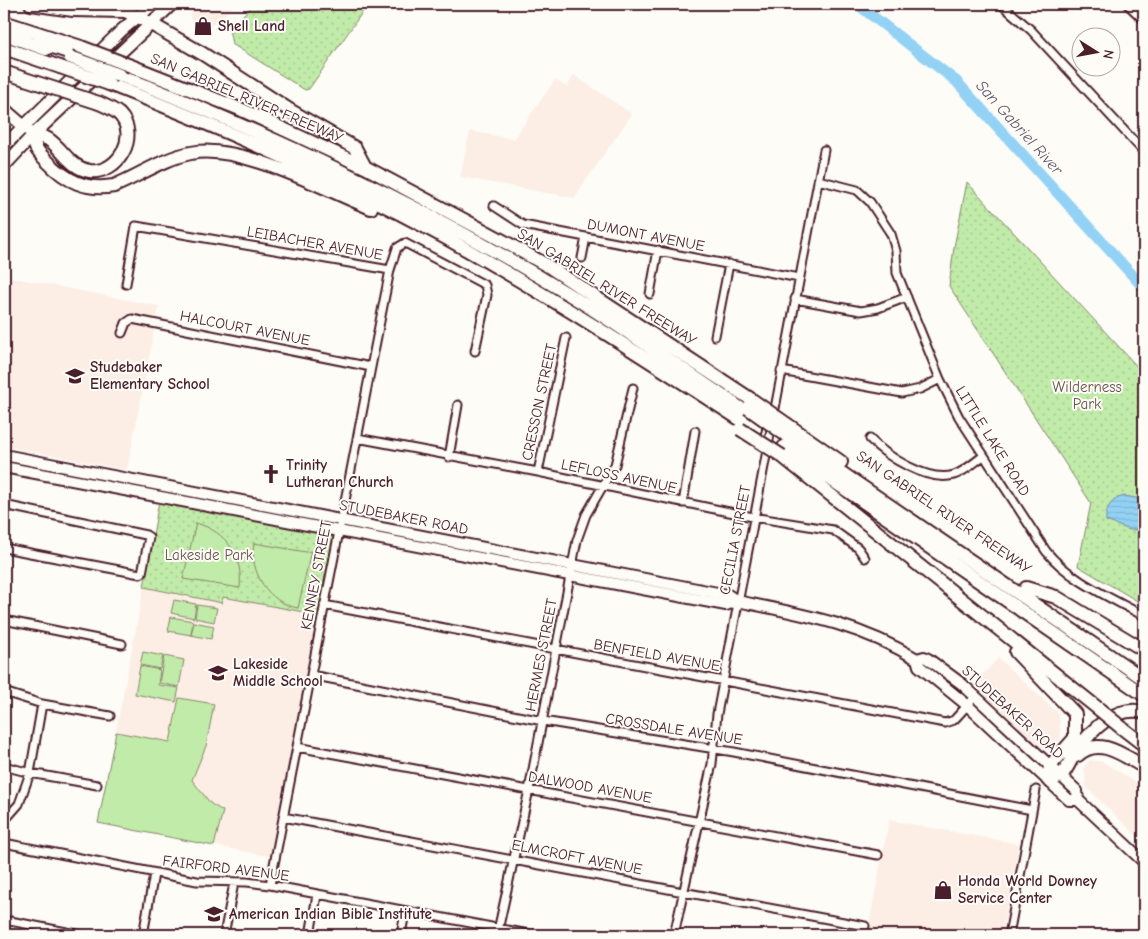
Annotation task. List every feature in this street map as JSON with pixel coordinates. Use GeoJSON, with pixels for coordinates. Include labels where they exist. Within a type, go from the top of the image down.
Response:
{"type":"FeatureCollection","features":[{"type":"Feature","properties":{"kind":"highway"},"geometry":{"type":"LineString","coordinates":[[31,4],[73,10],[125,11],[138,17],[354,148],[365,167]]}},
{"type":"Feature","properties":{"kind":"highway","name":"SAN GABRIEL RIVER FREEWAY"},"geometry":{"type":"LineString","coordinates":[[4,22],[75,53],[240,109],[365,167],[548,266],[750,404],[785,440],[897,523],[1144,695]]}},
{"type":"Feature","properties":{"kind":"highway"},"geometry":{"type":"LineString","coordinates":[[4,30],[75,53]]}},
{"type":"Feature","properties":{"kind":"highway"},"geometry":{"type":"LineString","coordinates":[[4,34],[75,53]]}},
{"type":"Feature","properties":{"kind":"highway","name":"SAN GABRIEL RIVER FREEWAY"},"geometry":{"type":"LineString","coordinates":[[4,48],[109,84],[227,130],[340,184],[446,238],[598,326],[668,373],[785,440],[1026,588],[1144,670]]}},
{"type":"Feature","properties":{"kind":"highway"},"geometry":{"type":"LineString","coordinates":[[124,71],[290,142],[442,218],[587,301],[750,404]]}},
{"type":"Feature","properties":{"kind":"highway"},"geometry":{"type":"LineString","coordinates":[[124,71],[282,143],[423,213],[573,298],[756,424]]}},
{"type":"Feature","properties":{"kind":"highway"},"geometry":{"type":"LineString","coordinates":[[4,72],[99,103],[119,114],[128,129],[126,146],[117,161],[111,166],[92,171],[76,167],[47,139],[28,130]]}},
{"type":"Feature","properties":{"kind":"highway"},"geometry":{"type":"LineString","coordinates":[[28,130],[34,148],[57,171],[72,182],[88,187],[114,186],[189,153],[221,152],[295,176],[446,238]]}},
{"type":"Feature","properties":{"kind":"highway"},"geometry":{"type":"LineString","coordinates":[[668,373],[740,429],[785,440],[1144,679]]}},
{"type":"Feature","properties":{"kind":"highway"},"geometry":{"type":"LineString","coordinates":[[785,440],[972,607],[1144,745]]}},
{"type":"Feature","properties":{"kind":"highway"},"geometry":{"type":"LineString","coordinates":[[1026,588],[1056,597],[1144,650]]}},
{"type":"Feature","properties":{"kind":"highway"},"geometry":{"type":"LineString","coordinates":[[972,607],[1075,714],[1075,738],[1050,766],[1048,780],[1061,776],[1074,758],[1086,748],[1098,746],[1120,753],[1144,767]]}},
{"type":"Feature","properties":{"kind":"highway"},"geometry":{"type":"LineString","coordinates":[[1074,758],[1076,751],[1087,739],[1115,714],[1129,710],[1144,712]]}},
{"type":"Feature","properties":{"kind":"main road"},"geometry":{"type":"LineString","coordinates":[[4,166],[28,130],[122,30],[153,4]]}},
{"type":"Feature","properties":{"kind":"main road"},"geometry":{"type":"LineString","coordinates":[[4,146],[28,130],[152,24],[172,4]]}},
{"type":"Feature","properties":{"kind":"main road"},"geometry":{"type":"LineString","coordinates":[[4,108],[28,130]]}},
{"type":"Feature","properties":{"kind":"main road","name":"STUDEBAKER ROAD"},"geometry":{"type":"LineString","coordinates":[[4,455],[340,526]]}},
{"type":"Feature","properties":{"kind":"main road","name":"STUDEBAKER ROAD"},"geometry":{"type":"LineString","coordinates":[[4,466],[340,526],[572,570],[726,605],[737,601],[842,624],[879,638],[917,659],[924,657],[928,659],[975,697],[1077,791],[1078,800],[1144,862]]}},
{"type":"Feature","properties":{"kind":"main road","name":"STUDEBAKER ROAD"},"geometry":{"type":"LineString","coordinates":[[917,659],[919,666],[968,705],[1069,800],[1078,800]]}},
{"type":"Feature","properties":{"kind":"street"},"geometry":{"type":"LineString","coordinates":[[1001,4],[1031,30],[1144,152]]}},
{"type":"Feature","properties":{"kind":"street"},"geometry":{"type":"LineString","coordinates":[[1126,4],[1144,20]]}},
{"type":"Feature","properties":{"kind":"street","name":"CECILIA STREET"},"geometry":{"type":"LineString","coordinates":[[674,935],[701,821],[713,750],[716,714],[824,150]]}},
{"type":"Feature","properties":{"kind":"street","name":"LITTLE LAKE ROAD"},"geometry":{"type":"LineString","coordinates":[[818,180],[856,190],[870,202],[891,234],[896,250],[897,273],[940,379],[959,417],[1054,562],[1144,616]]}},
{"type":"Feature","properties":{"kind":"street","name":"DUMONT AVENUE"},"geometry":{"type":"LineString","coordinates":[[494,206],[523,226],[799,278]]}},
{"type":"Feature","properties":{"kind":"street","name":"LEIBACHER AVENUE"},"geometry":{"type":"LineString","coordinates":[[126,284],[136,226],[390,270],[397,248],[405,243],[485,285],[487,295],[476,351]]}},
{"type":"Feature","properties":{"kind":"street"},"geometry":{"type":"LineString","coordinates":[[582,258],[586,237]]}},
{"type":"Feature","properties":{"kind":"street"},"geometry":{"type":"LineString","coordinates":[[650,294],[658,250]]}},
{"type":"Feature","properties":{"kind":"street"},"geometry":{"type":"LineString","coordinates":[[715,336],[729,264]]}},
{"type":"Feature","properties":{"kind":"street","name":"KENNEY STREET"},"geometry":{"type":"LineString","coordinates":[[270,885],[390,270]]}},
{"type":"Feature","properties":{"kind":"street"},"geometry":{"type":"LineString","coordinates":[[795,298],[861,311],[878,308],[907,297]]}},
{"type":"Feature","properties":{"kind":"street","name":"HALCOURT AVENUE"},"geometry":{"type":"LineString","coordinates":[[122,333],[129,320],[144,322],[371,367]]}},
{"type":"Feature","properties":{"kind":"street","name":"CRESSON STREET"},"geometry":{"type":"LineString","coordinates":[[538,472],[566,338]]}},
{"type":"Feature","properties":{"kind":"street"},"geometry":{"type":"LineString","coordinates":[[781,371],[902,393],[920,389],[940,379]]}},
{"type":"Feature","properties":{"kind":"street","name":"HERMES STREET"},"geometry":{"type":"LineString","coordinates":[[497,932],[529,790],[577,540],[586,515],[615,465],[633,388]]}},
{"type":"Feature","properties":{"kind":"street"},"geometry":{"type":"LineString","coordinates":[[449,457],[458,405]]}},
{"type":"Feature","properties":{"kind":"street"},"geometry":{"type":"LineString","coordinates":[[683,503],[695,431]]}},
{"type":"Feature","properties":{"kind":"street","name":"LEFLOSS AVENUE"},"geometry":{"type":"LineString","coordinates":[[357,438],[449,457],[538,472],[602,487],[753,517],[833,530],[858,548],[865,558]]}},
{"type":"Feature","properties":{"kind":"street"},"geometry":{"type":"LineString","coordinates":[[870,439],[882,451],[912,470],[944,476],[954,475],[984,456]]}},
{"type":"Feature","properties":{"kind":"street"},"geometry":{"type":"LineString","coordinates":[[4,505],[146,535],[149,538],[142,573],[140,574],[4,548]]}},
{"type":"Feature","properties":{"kind":"street","name":"BENFIELD AVENUE"},"geometry":{"type":"LineString","coordinates":[[324,605],[945,723],[954,720],[975,697]]}},
{"type":"Feature","properties":{"kind":"street"},"geometry":{"type":"LineString","coordinates":[[4,620],[122,644]]}},
{"type":"Feature","properties":{"kind":"street","name":"CROSSDALE AVENUE"},"geometry":{"type":"LineString","coordinates":[[311,675],[543,721],[713,750],[1032,810]]}},
{"type":"Feature","properties":{"kind":"street"},"geometry":{"type":"LineString","coordinates":[[4,692],[42,704],[110,716]]}},
{"type":"Feature","properties":{"kind":"street"},"geometry":{"type":"LineString","coordinates":[[4,821],[19,804],[30,773],[42,704]]}},
{"type":"Feature","properties":{"kind":"street","name":"DALWOOD AVENUE"},"geometry":{"type":"LineString","coordinates":[[297,747],[878,855]]}},
{"type":"Feature","properties":{"kind":"street"},"geometry":{"type":"LineString","coordinates":[[4,766],[30,773],[97,785]]}},
{"type":"Feature","properties":{"kind":"street"},"geometry":{"type":"LineString","coordinates":[[1009,935],[1036,790]]}},
{"type":"Feature","properties":{"kind":"street","name":"ELMCROFT AVENUE"},"geometry":{"type":"LineString","coordinates":[[283,817],[513,858],[865,926]]}},
{"type":"Feature","properties":{"kind":"street","name":"FAIRFORD AVENUE"},"geometry":{"type":"LineString","coordinates":[[4,844],[196,881],[247,882],[270,885],[497,932],[534,935]]}},
{"type":"Feature","properties":{"kind":"street"},"geometry":{"type":"LineString","coordinates":[[143,935],[154,874]]}},
{"type":"Feature","properties":{"kind":"street"},"geometry":{"type":"LineString","coordinates":[[224,935],[234,883]]}},
{"type":"Feature","properties":{"kind":"street"},"geometry":{"type":"LineString","coordinates":[[310,935],[317,895]]}},
{"type":"Feature","properties":{"kind":"street"},"geometry":{"type":"LineString","coordinates":[[401,935],[405,912]]}},
{"type":"Feature","properties":{"kind":"street"},"geometry":{"type":"LineString","coordinates":[[4,925],[10,921],[82,935]]}},
{"type":"Feature","properties":{"kind":"shaded area","name":"Shell Land"},"geometry":{"type":"Polygon","coordinates":[[[192,4],[236,4],[201,35],[190,18],[192,4]]]}},
{"type":"Feature","properties":{"kind":"shaded area"},"geometry":{"type":"Polygon","coordinates":[[[574,75],[632,114],[574,198],[460,177],[470,131],[514,139],[555,80],[567,87],[574,75]]]}},
{"type":"Feature","properties":{"kind":"shaded area","name":"Studebaker Elementary School"},"geometry":{"type":"Polygon","coordinates":[[[4,276],[159,306],[127,470],[4,446],[4,276]]]}},
{"type":"Feature","properties":{"kind":"shaded area","name":"Lakeside Middle School"},"geometry":{"type":"Polygon","coordinates":[[[144,587],[221,603],[223,597],[320,615],[273,857],[98,823],[144,587]]]}},
{"type":"Feature","properties":{"kind":"shaded area"},"geometry":{"type":"Polygon","coordinates":[[[998,658],[1059,714],[1061,739],[1053,747],[1043,748],[973,686],[998,658]]]}},
{"type":"Feature","properties":{"kind":"shaded area"},"geometry":{"type":"Polygon","coordinates":[[[1090,760],[1103,762],[1144,787],[1144,843],[1086,787],[1084,767],[1090,760]]]}},
{"type":"Feature","properties":{"kind":"shaded area","name":"Honda World Downey Service Center"},"geometry":{"type":"Polygon","coordinates":[[[889,820],[1019,844],[1002,935],[867,935],[889,820]]]}},
{"type":"Feature","properties":{"kind":"green space"},"geometry":{"type":"Polygon","coordinates":[[[254,4],[368,4],[309,89],[305,90],[232,44],[229,29],[254,4]]]}},
{"type":"Feature","properties":{"kind":"green space","name":"Wilderness Park"},"geometry":{"type":"Polygon","coordinates":[[[967,182],[1144,374],[1144,605],[1078,566],[1091,503],[949,286],[954,247],[967,182]]]}},
{"type":"Feature","properties":{"kind":"green space","name":"Lakeside Park"},"geometry":{"type":"Polygon","coordinates":[[[159,501],[335,535],[320,615],[223,597],[222,603],[144,587],[159,501]]]}},
{"type":"Feature","properties":{"kind":"green space"},"geometry":{"type":"Polygon","coordinates":[[[196,523],[216,532],[231,547],[239,566],[240,588],[183,579],[196,523]]]}},
{"type":"Feature","properties":{"kind":"green space"},"geometry":{"type":"Polygon","coordinates":[[[254,543],[306,552],[311,551],[298,608],[278,600],[263,584],[255,565],[254,543]]]}},
{"type":"Feature","properties":{"kind":"green space"},"geometry":{"type":"Polygon","coordinates":[[[174,600],[196,604],[194,618],[171,613],[174,600]]]}},
{"type":"Feature","properties":{"kind":"green space"},"geometry":{"type":"Polygon","coordinates":[[[197,605],[217,608],[214,622],[195,618],[197,605]]]}},
{"type":"Feature","properties":{"kind":"green space"},"geometry":{"type":"Polygon","coordinates":[[[171,617],[193,621],[191,635],[168,631],[171,617]]]}},
{"type":"Feature","properties":{"kind":"green space"},"geometry":{"type":"Polygon","coordinates":[[[194,622],[214,626],[211,639],[191,635],[194,622]]]}},
{"type":"Feature","properties":{"kind":"green space"},"geometry":{"type":"Polygon","coordinates":[[[143,652],[163,656],[160,669],[140,665],[143,652]]]}},
{"type":"Feature","properties":{"kind":"green space"},"geometry":{"type":"Polygon","coordinates":[[[164,656],[184,660],[179,687],[159,683],[164,656]]]}},
{"type":"Feature","properties":{"kind":"green space"},"geometry":{"type":"Polygon","coordinates":[[[140,666],[160,670],[158,685],[179,688],[176,702],[135,694],[140,666]]]}},
{"type":"Feature","properties":{"kind":"green space"},"geometry":{"type":"Polygon","coordinates":[[[179,698],[214,704],[206,746],[192,780],[211,804],[223,811],[214,846],[98,823],[116,732],[170,742],[179,698]]]}},
{"type":"Feature","properties":{"kind":"water"},"geometry":{"type":"Polygon","coordinates":[[[1125,496],[1136,498],[1144,504],[1144,529],[1130,530],[1106,521],[1110,504],[1116,499],[1125,496]]]}},
{"type":"Feature","properties":{"kind":"waterway","name":"San Gabriel River"},"geometry":{"type":"LineString","coordinates":[[857,4],[956,81],[1144,288]]}},
{"type":"Feature","properties":{"kind":"place","name":"Shell Land"},"geometry":{"type":"Point","coordinates":[203,26]}},
{"type":"Feature","properties":{"kind":"place","name":"Studebaker Elementary School"},"geometry":{"type":"Point","coordinates":[75,376]}},
{"type":"Feature","properties":{"kind":"place","name":"Trinity Lutheran Church"},"geometry":{"type":"Point","coordinates":[271,474]}},
{"type":"Feature","properties":{"kind":"place","name":"Lakeside Middle School"},"geometry":{"type":"Point","coordinates":[218,673]}},
{"type":"Feature","properties":{"kind":"place","name":"Honda World Downey Service Center"},"geometry":{"type":"Point","coordinates":[943,890]}},
{"type":"Feature","properties":{"kind":"place","name":"American Indian Bible Institute"},"geometry":{"type":"Point","coordinates":[214,914]}}]}
